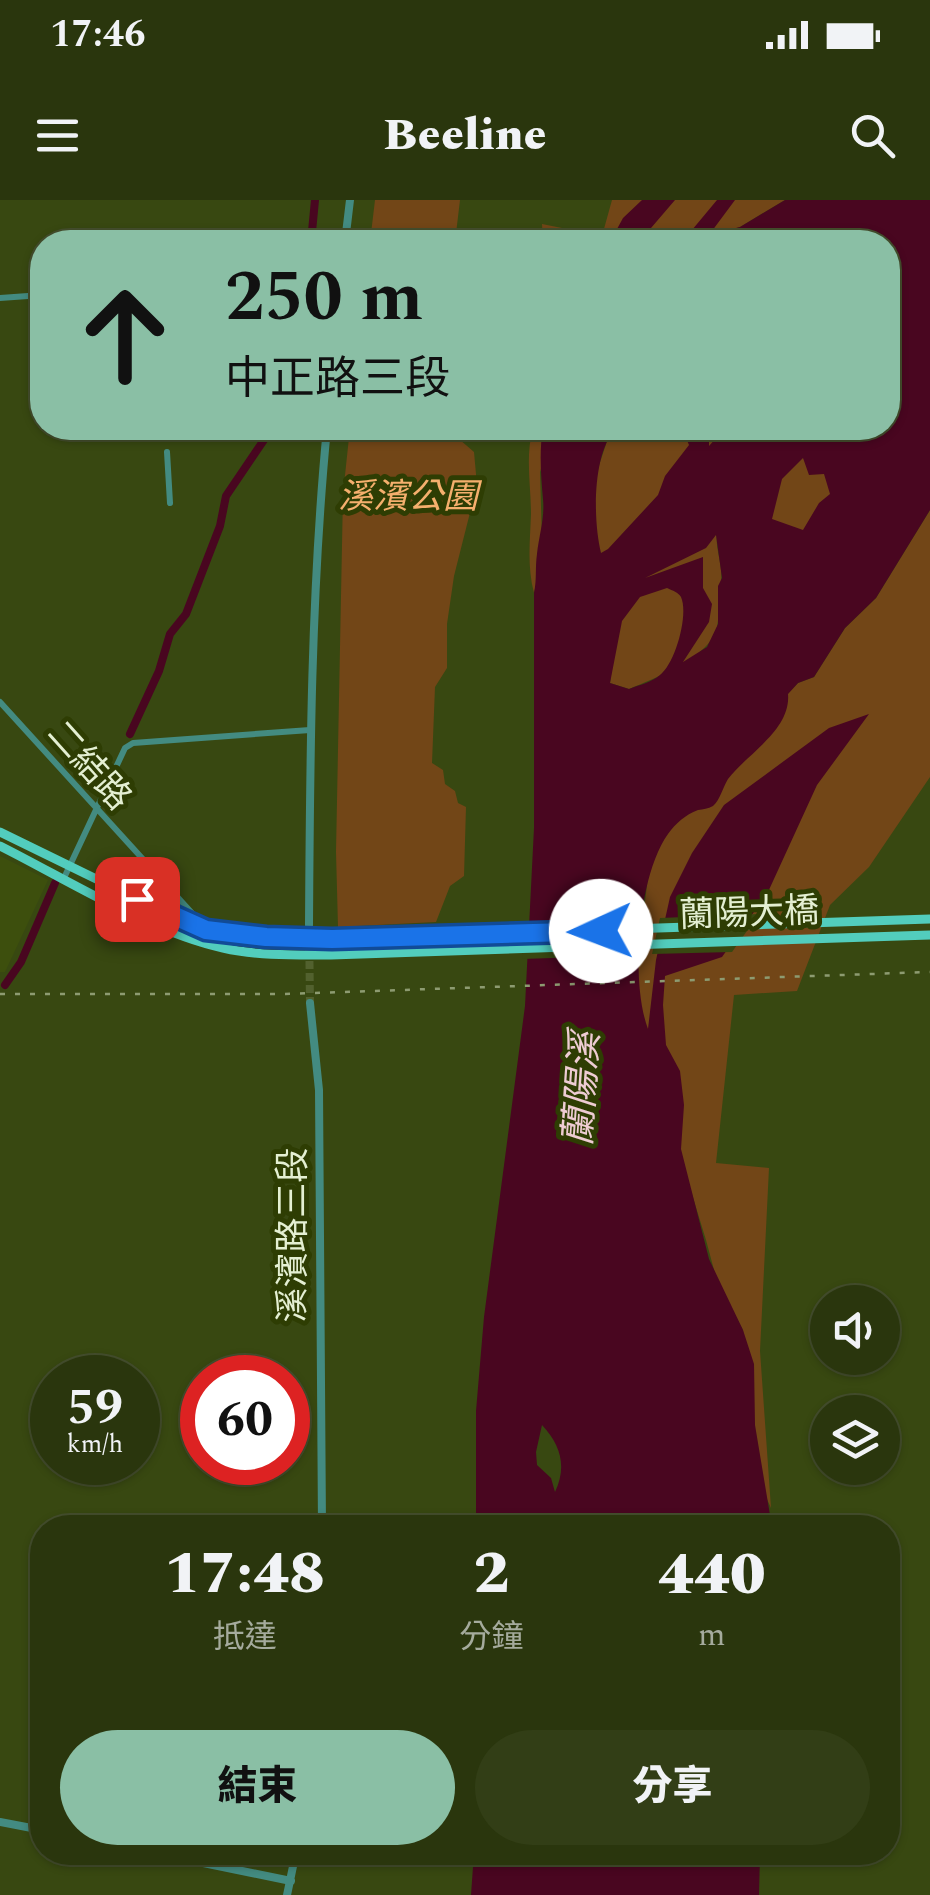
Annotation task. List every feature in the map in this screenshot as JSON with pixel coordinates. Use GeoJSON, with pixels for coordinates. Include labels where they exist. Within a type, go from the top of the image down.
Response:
{"type":"FeatureCollection","features":[{"type":"Feature","properties":{"kind":"main road","name":"蘭陽大橋"},"geometry":{"type":"LineString","coordinates":[[0,832],[170,916],[206,930],[266,937],[332,939],[930,919]]}},
{"type":"Feature","properties":{"kind":"main road","name":"蘭陽大橋"},"geometry":{"type":"LineString","coordinates":[[0,846],[165,929],[224,948],[263,954],[331,955],[930,934]]}},
{"type":"Feature","properties":{"kind":"street"},"geometry":{"type":"LineString","coordinates":[[347,230],[350,200]]}},
{"type":"Feature","properties":{"kind":"street"},"geometry":{"type":"LineString","coordinates":[[0,298],[30,296]]}},
{"type":"Feature","properties":{"kind":"street"},"geometry":{"type":"LineString","coordinates":[[309,925],[310,730],[318,528],[326,440]]}},
{"type":"Feature","properties":{"kind":"street"},"geometry":{"type":"LineString","coordinates":[[166,452],[170,503]]}},
{"type":"Feature","properties":{"kind":"street","name":"二結路"},"geometry":{"type":"LineString","coordinates":[[0,702],[224,948]]}},
{"type":"Feature","properties":{"kind":"street"},"geometry":{"type":"LineString","coordinates":[[64,878],[123,744],[310,730]]}},
{"type":"Feature","properties":{"kind":"street","name":"溪濱路三段"},"geometry":{"type":"LineString","coordinates":[[310,1003],[319,1090],[322,1515]]}},
{"type":"Feature","properties":{"kind":"street"},"geometry":{"type":"LineString","coordinates":[[0,1822],[30,1828]]}},
{"type":"Feature","properties":{"kind":"street"},"geometry":{"type":"LineString","coordinates":[[213,1865],[290,1881]]}},
{"type":"Feature","properties":{"kind":"street"},"geometry":{"type":"LineString","coordinates":[[287,1895],[293,1865]]}},
{"type":"Feature","properties":{"kind":"shaded area"},"geometry":{"type":"Polygon","coordinates":[[[0,856],[48,880],[5,972],[0,972],[0,856]]]}},
{"type":"Feature","properties":{"kind":"green space"},"geometry":{"type":"Polygon","coordinates":[[[375,200],[460,200],[456,230],[371,230],[375,200]]]}},
{"type":"Feature","properties":{"kind":"green space"},"geometry":{"type":"Polygon","coordinates":[[[612,200],[785,200],[730,230],[604,230],[612,200]]]}},
{"type":"Feature","properties":{"kind":"green space"},"geometry":{"type":"Polygon","coordinates":[[[542,224],[572,230],[542,230],[542,224]]]}},
{"type":"Feature","properties":{"kind":"green space","name":"溪濱公園"},"geometry":{"type":"Polygon","coordinates":[[[349,440],[460,440],[474,452],[477,485],[454,576],[447,624],[447,668],[435,687],[432,763],[443,770],[445,784],[455,791],[458,803],[466,807],[464,876],[450,886],[436,922],[338,927],[343,494],[349,440]]]}},
{"type":"Feature","properties":{"kind":"green space"},"geometry":{"type":"Polygon","coordinates":[[[531,440],[549,440],[540,472],[542,540],[534,593],[530,564],[531,440]]]}},
{"type":"Feature","properties":{"kind":"green space"},"geometry":{"type":"Polygon","coordinates":[[[607,440],[727,440],[598,639],[589,496],[607,440]]]}},
{"type":"Feature","properties":{"kind":"green space"},"geometry":{"type":"Polygon","coordinates":[[[804,441],[850,493],[755,597],[762,492],[804,441]]]}},
{"type":"Feature","properties":{"kind":"green space"},"geometry":{"type":"Polygon","coordinates":[[[930,510],[930,777],[869,867],[830,905],[797,991],[734,995],[716,1163],[769,1168],[760,1351],[771,1508],[755,1473],[743,1330],[717,1281],[633,1002],[653,835],[798,683],[814,677],[845,628],[876,598],[930,510]]]}},
{"type":"Feature","properties":{"kind":"green space"},"geometry":{"type":"Polygon","coordinates":[[[717,533],[721,574],[713,638],[693,657],[653,679],[629,689],[610,683],[618,621],[641,581],[694,553],[717,533]]]}},
{"type":"Feature","properties":{"kind":"water"},"geometry":{"type":"Polygon","coordinates":[[[642,200],[675,200],[649,230],[616,230],[642,200]]]}},
{"type":"Feature","properties":{"kind":"water"},"geometry":{"type":"Polygon","coordinates":[[[717,200],[735,200],[713,230],[692,230],[717,200]]]}},
{"type":"Feature","properties":{"kind":"water","name":"蘭陽溪"},"geometry":{"type":"Polygon","coordinates":[[[785,200],[930,200],[930,510],[876,598],[845,628],[814,677],[798,683],[788,694],[783,719],[776,730],[736,769],[713,806],[689,814],[668,834],[650,875],[640,929],[639,984],[648,1029],[656,960],[670,897],[692,853],[724,805],[829,728],[869,714],[817,785],[768,892],[722,957],[665,976],[666,1045],[680,1071],[684,1105],[681,1149],[709,1259],[743,1330],[754,1364],[755,1425],[770,1515],[476,1515],[476,1411],[484,1317],[525,1006],[534,828],[534,593],[543,513],[542,440],[608,440],[596,488],[601,553],[658,495],[665,476],[689,445],[687,440],[709,440],[709,446],[714,440],[900,440],[900,230],[728,230],[785,200]],[[803,458],[782,479],[772,519],[803,530],[819,503],[830,494],[824,474],[809,475],[803,458]],[[716,535],[706,548],[645,578],[703,557],[703,588],[712,604],[709,622],[683,662],[707,647],[718,624],[718,586],[722,578],[716,535]],[[667,588],[640,597],[622,621],[610,683],[629,689],[653,680],[666,669],[683,615],[681,597],[667,588]],[[542,1425],[537,1465],[551,1478],[555,1492],[561,1474],[560,1457],[554,1440],[542,1425]]]}},
{"type":"Feature","properties":{"kind":"water"},"geometry":{"type":"Polygon","coordinates":[[[473,1865],[760,1865],[759,1895],[471,1895],[473,1865]]]}},
{"type":"Feature","properties":{"kind":"pier"},"geometry":{"type":"Polygon","coordinates":[[[759,914],[732,952],[652,954],[660,918],[759,914]]]}},
{"type":"Feature","properties":{"kind":"pier"},"geometry":{"type":"Polygon","coordinates":[[[647,918],[643,955],[522,959],[523,922],[647,918]]]}},
{"type":"Feature","properties":{"kind":"waterway"},"geometry":{"type":"LineString","coordinates":[[312,230],[315,200]]}},
{"type":"Feature","properties":{"kind":"waterway"},"geometry":{"type":"LineString","coordinates":[[130,734],[159,671],[170,634],[186,614],[220,526],[226,496],[264,440]]}},
{"type":"Feature","properties":{"kind":"waterway"},"geometry":{"type":"LineString","coordinates":[[5,985],[21,962],[55,883]]}},
{"type":"Feature","properties":{"kind":"tunnel"},"geometry":{"type":"LineString","coordinates":[[309,925],[310,1003]]}},
{"type":"Feature","properties":{"kind":"railway"},"geometry":{"type":"LineString","coordinates":[[0,994],[284,994],[930,972]]}},
{"type":"Feature","properties":{"kind":"route"},"geometry":{"type":"LineString","coordinates":[[137,899],[206,930],[266,937],[332,939],[601,931]]}}]}
